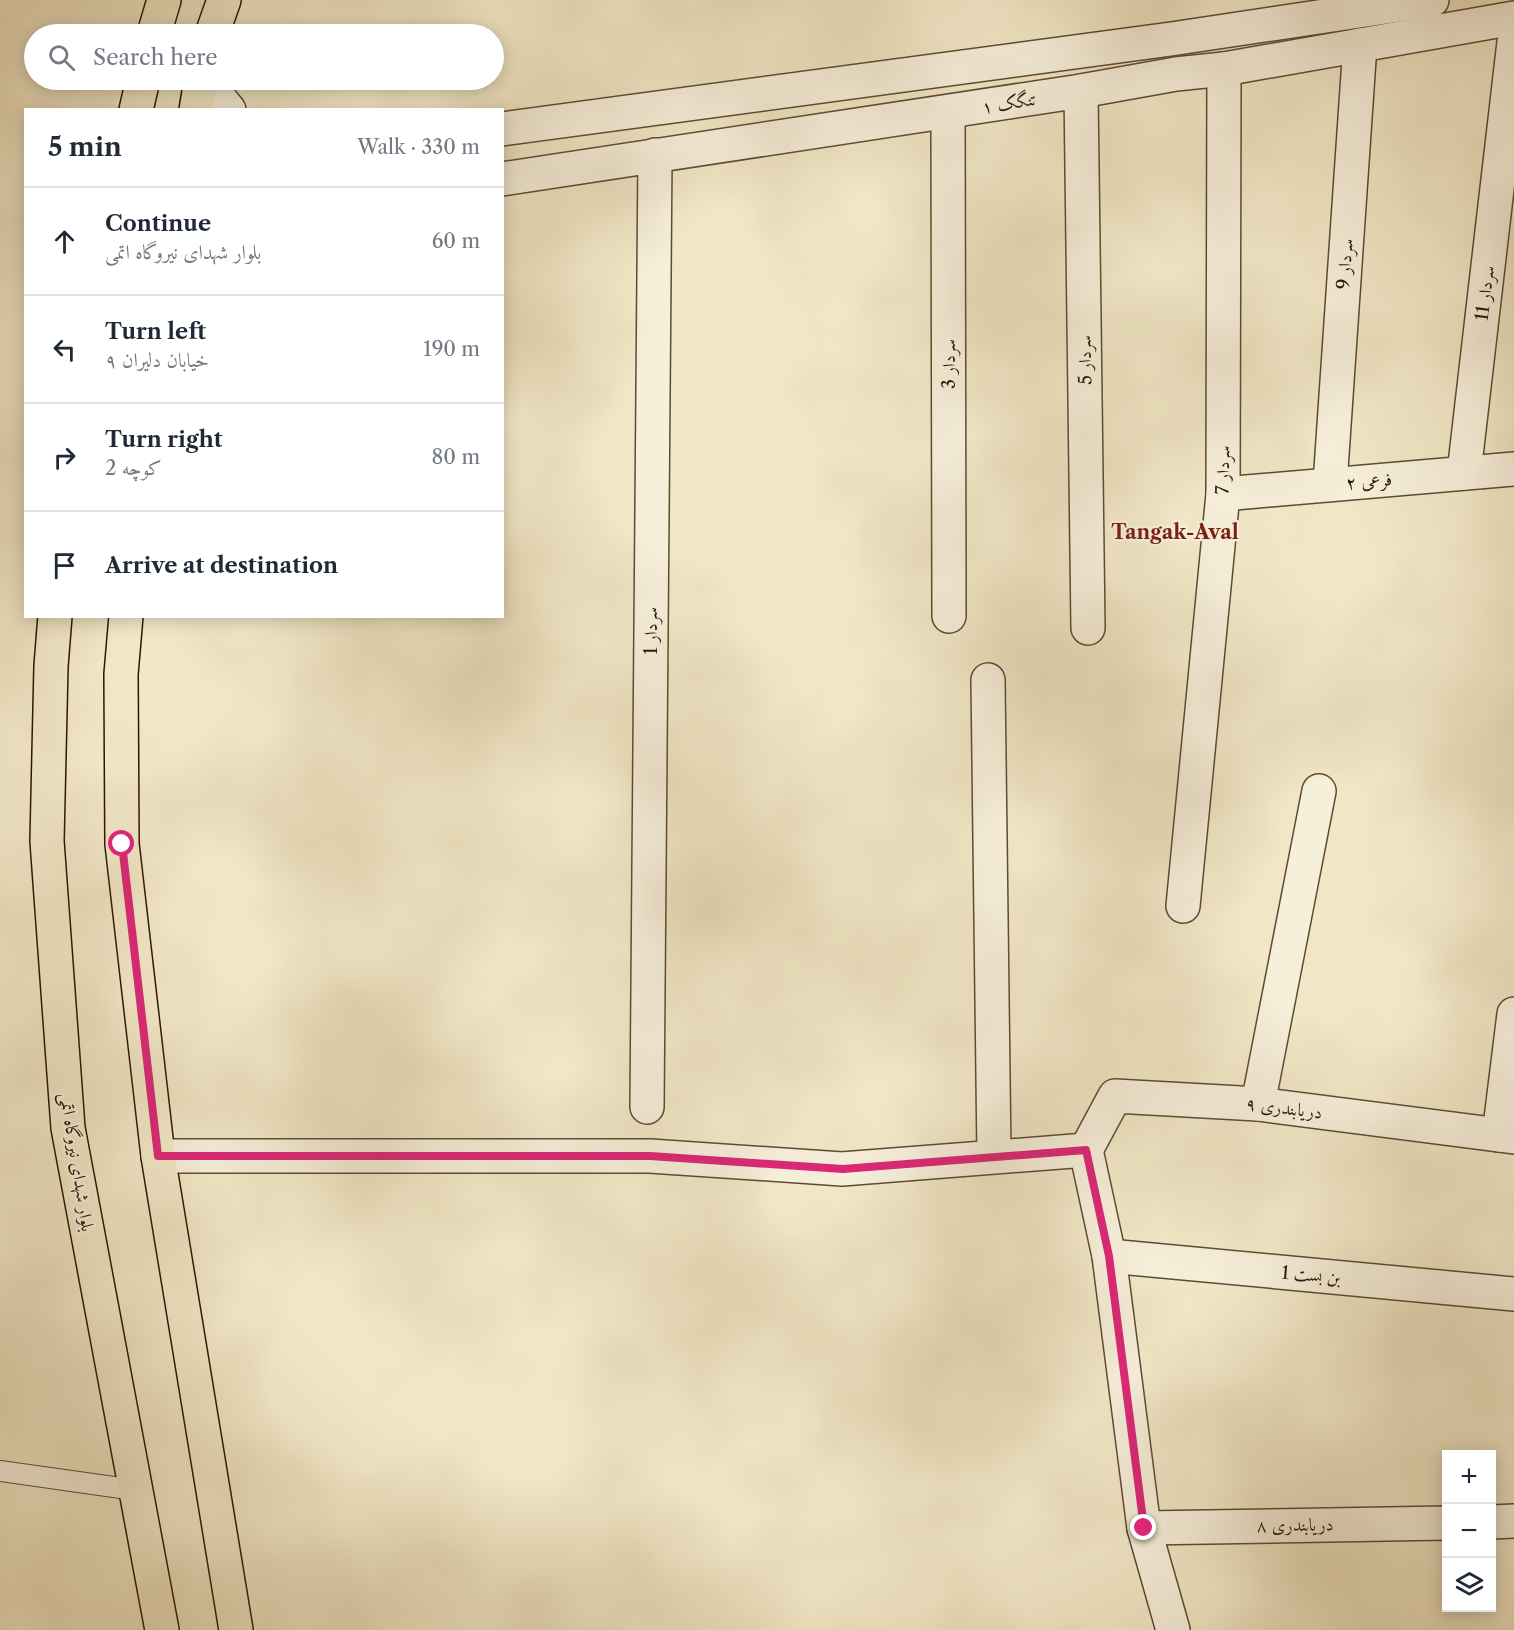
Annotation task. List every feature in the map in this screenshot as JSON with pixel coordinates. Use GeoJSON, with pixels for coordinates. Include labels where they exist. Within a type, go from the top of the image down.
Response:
{"type":"FeatureCollection","features":[{"type":"Feature","properties":{"kind":"main road"},"geometry":{"type":"LineString","coordinates":[[157,24],[164,0]]}},
{"type":"Feature","properties":{"kind":"main road"},"geometry":{"type":"LineString","coordinates":[[216,24],[224,0]]}},
{"type":"Feature","properties":{"kind":"main road"},"geometry":{"type":"LineString","coordinates":[[136,108],[141,90]]}},
{"type":"Feature","properties":{"kind":"main road"},"geometry":{"type":"LineString","coordinates":[[196,108],[200,90]]}},
{"type":"Feature","properties":{"kind":"main road","name":"بلوار شهدای نیروگاه اتمی"},"geometry":{"type":"LineString","coordinates":[[55,618],[51,666],[47,841],[68,1128],[162,1630]]}},
{"type":"Feature","properties":{"kind":"main road"},"geometry":{"type":"LineString","coordinates":[[126,618],[121,674],[122,844],[158,1156],[236,1630]]}},
{"type":"Feature","properties":{"kind":"street"},"geometry":{"type":"LineString","coordinates":[[504,129],[1171,39],[1432,0]]}},
{"type":"Feature","properties":{"kind":"street","name":"تنگک ۱"},"geometry":{"type":"LineString","coordinates":[[504,179],[1081,92],[1514,18]]}},
{"type":"Feature","properties":{"kind":"street"},"geometry":{"type":"LineString","coordinates":[[1171,39],[1176,74]]}},
{"type":"Feature","properties":{"kind":"street","name":"سردار 11"},"geometry":{"type":"LineString","coordinates":[[1464,473],[1514,42]]}},
{"type":"Feature","properties":{"kind":"street","name":"سردار 9"},"geometry":{"type":"LineString","coordinates":[[1330,484],[1360,45]]}},
{"type":"Feature","properties":{"kind":"street","name":"سردار 7"},"geometry":{"type":"LineString","coordinates":[[1183,906],[1224,494],[1224,69]]}},
{"type":"Feature","properties":{"kind":"street"},"geometry":{"type":"LineString","coordinates":[[211,90],[227,108]]}},
{"type":"Feature","properties":{"kind":"street","name":"سردار 5"},"geometry":{"type":"LineString","coordinates":[[1081,92],[1088,628]]}},
{"type":"Feature","properties":{"kind":"street","name":"سردار 3"},"geometry":{"type":"LineString","coordinates":[[948,112],[950,616]]}},
{"type":"Feature","properties":{"kind":"street","name":"سردار 1"},"geometry":{"type":"LineString","coordinates":[[647,1107],[655,155]]}},
{"type":"Feature","properties":{"kind":"street","name":"فرعی ۲"},"geometry":{"type":"LineString","coordinates":[[1224,494],[1514,469]]}},
{"type":"Feature","properties":{"kind":"street"},"geometry":{"type":"LineString","coordinates":[[988,680],[994,1156]]}},
{"type":"Feature","properties":{"kind":"street"},"geometry":{"type":"LineString","coordinates":[[1258,1104],[1319,791]]}},
{"type":"Feature","properties":{"kind":"street"},"geometry":{"type":"LineString","coordinates":[[1507,1136],[1514,1014]]}},
{"type":"Feature","properties":{"kind":"street","name":"دریابندری ۹"},"geometry":{"type":"LineString","coordinates":[[1086,1150],[1115,1096],[1258,1104],[1507,1136]]}},
{"type":"Feature","properties":{"kind":"street"},"geometry":{"type":"LineString","coordinates":[[158,1156],[650,1156],[843,1169],[1086,1150],[1109,1256],[1144,1528],[1173,1630]]}},
{"type":"Feature","properties":{"kind":"street","name":"بن بست 1"},"geometry":{"type":"LineString","coordinates":[[1109,1256],[1514,1294]]}},
{"type":"Feature","properties":{"kind":"street"},"geometry":{"type":"LineString","coordinates":[[1496,1522],[1514,1521]]}},
{"type":"Feature","properties":{"kind":"street","name":"دریابندری ۸"},"geometry":{"type":"LineString","coordinates":[[1144,1528],[1442,1522]]}},
{"type":"Feature","properties":{"kind":"lane"},"geometry":{"type":"LineString","coordinates":[[0,1471],[135,1490]]}},
{"type":"Feature","properties":{"kind":"district","name":"Tangak-Aval"},"geometry":{"type":"Point","coordinates":[1175,532]}},
{"type":"Feature","properties":{"kind":"route"},"geometry":{"type":"LineString","coordinates":[[122,844],[158,1156],[650,1156],[843,1169],[1086,1150],[1109,1256],[1144,1528]]}}]}
